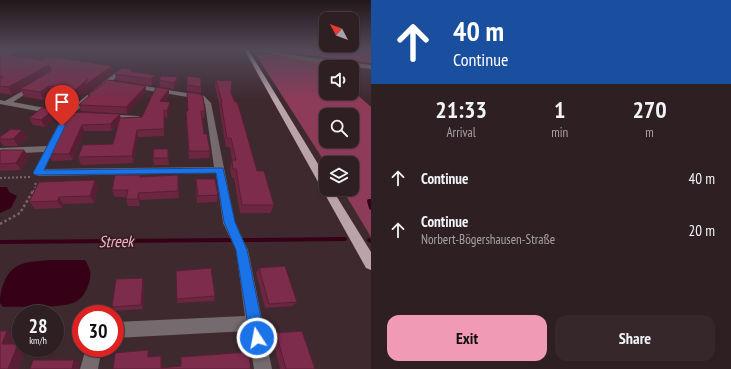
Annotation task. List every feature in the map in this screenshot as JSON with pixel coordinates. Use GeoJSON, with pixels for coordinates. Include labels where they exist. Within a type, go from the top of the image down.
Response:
{"type":"FeatureCollection","features":[{"type":"Feature","properties":{"kind":"main road"},"geometry":{"type":"LineString","coordinates":[[256,66],[319,174]]}},
{"type":"Feature","properties":{"kind":"main road"},"geometry":{"type":"LineString","coordinates":[[332,196],[371,264]]}},
{"type":"Feature","properties":{"kind":"street"},"geometry":{"type":"LineString","coordinates":[[121,71],[116,83],[68,114],[38,173],[220,170]]}},
{"type":"Feature","properties":{"kind":"street"},"geometry":{"type":"LineString","coordinates":[[116,83],[202,98],[208,103],[229,222],[242,250],[263,369]]}},
{"type":"Feature","properties":{"kind":"street"},"geometry":{"type":"LineString","coordinates":[[4,102],[39,84]]}},
{"type":"Feature","properties":{"kind":"street"},"geometry":{"type":"LineString","coordinates":[[4,102],[68,114],[83,115]]}},
{"type":"Feature","properties":{"kind":"street"},"geometry":{"type":"LineString","coordinates":[[99,116],[138,118]]}},
{"type":"Feature","properties":{"kind":"street"},"geometry":{"type":"LineString","coordinates":[[0,150],[50,149]]}},
{"type":"Feature","properties":{"kind":"street"},"geometry":{"type":"LineString","coordinates":[[124,330],[254,323]]}},
{"type":"Feature","properties":{"kind":"street"},"geometry":{"type":"LineString","coordinates":[[90,369],[92,357]]}},
{"type":"Feature","properties":{"kind":"path"},"geometry":{"type":"LineString","coordinates":[[0,178],[35,177],[36,187],[20,212],[0,224]]}},
{"type":"Feature","properties":{"kind":"shaded area"},"geometry":{"type":"Polygon","coordinates":[[[263,66],[319,66],[319,100],[359,100],[359,96],[371,107],[371,237],[346,196],[359,196],[359,156],[321,156],[263,66]]]}},
{"type":"Feature","properties":{"kind":"shaded area"},"geometry":{"type":"Polygon","coordinates":[[[0,187],[7,187],[9,192],[17,196],[11,208],[0,213],[0,187]]]}},
{"type":"Feature","properties":{"kind":"shaded area"},"geometry":{"type":"Polygon","coordinates":[[[51,260],[85,260],[90,271],[90,279],[83,296],[71,304],[12,305],[12,307],[3,307],[0,303],[1,293],[6,278],[15,268],[31,262],[51,260]]]}},
{"type":"Feature","properties":{"kind":"building"},"geometry":{"type":"Polygon","coordinates":[[[0,66],[47,66],[8,87],[0,86],[0,79],[4,77],[0,77],[0,66]]]}},
{"type":"Feature","properties":{"kind":"building"},"geometry":{"type":"Polygon","coordinates":[[[50,66],[112,66],[84,86],[88,79],[74,91],[49,86],[40,92],[20,89],[51,71],[50,66]]]}},
{"type":"Feature","properties":{"kind":"building"},"geometry":{"type":"Polygon","coordinates":[[[122,68],[132,69],[130,71],[155,75],[151,79],[115,74],[122,68]]]}},
{"type":"Feature","properties":{"kind":"building"},"geometry":{"type":"Polygon","coordinates":[[[161,76],[178,77],[174,83],[159,80],[161,76]]]}},
{"type":"Feature","properties":{"kind":"building"},"geometry":{"type":"Polygon","coordinates":[[[187,76],[201,78],[201,87],[187,85],[187,76]]]}},
{"type":"Feature","properties":{"kind":"building"},"geometry":{"type":"Polygon","coordinates":[[[108,80],[146,86],[126,107],[79,105],[90,95],[88,95],[108,80]]]}},
{"type":"Feature","properties":{"kind":"building"},"geometry":{"type":"Polygon","coordinates":[[[216,80],[232,81],[231,93],[235,102],[237,102],[241,114],[257,171],[264,171],[274,205],[242,205],[236,169],[233,169],[232,160],[236,160],[231,138],[227,138],[222,102],[216,80]]]}},
{"type":"Feature","properties":{"kind":"building"},"geometry":{"type":"Polygon","coordinates":[[[156,87],[169,89],[160,101],[170,102],[167,111],[164,110],[164,129],[137,130],[132,156],[78,157],[83,145],[113,144],[120,118],[142,117],[156,87]]]}},
{"type":"Feature","properties":{"kind":"building"},"geometry":{"type":"Polygon","coordinates":[[[187,92],[200,94],[203,97],[205,111],[201,111],[204,134],[207,134],[210,151],[189,151],[186,111],[188,111],[187,92]]]}},
{"type":"Feature","properties":{"kind":"building"},"geometry":{"type":"Polygon","coordinates":[[[42,108],[54,109],[41,120],[29,118],[42,108]]]}},
{"type":"Feature","properties":{"kind":"building"},"geometry":{"type":"Polygon","coordinates":[[[71,112],[120,114],[110,124],[82,125],[69,154],[48,154],[60,129],[71,112]]]}},
{"type":"Feature","properties":{"kind":"building"},"geometry":{"type":"Polygon","coordinates":[[[11,129],[22,130],[13,139],[0,139],[0,137],[11,129]]]}},
{"type":"Feature","properties":{"kind":"building"},"geometry":{"type":"Polygon","coordinates":[[[154,149],[168,149],[168,158],[153,158],[154,149]]]}},
{"type":"Feature","properties":{"kind":"building"},"geometry":{"type":"Polygon","coordinates":[[[1,150],[24,150],[16,163],[0,164],[1,150]]]}},
{"type":"Feature","properties":{"kind":"building"},"geometry":{"type":"Polygon","coordinates":[[[115,175],[140,175],[140,177],[178,175],[178,191],[138,193],[138,199],[126,199],[128,190],[112,190],[115,175]]]}},
{"type":"Feature","properties":{"kind":"building"},"geometry":{"type":"Polygon","coordinates":[[[196,179],[215,179],[218,195],[198,196],[196,179]]]}},
{"type":"Feature","properties":{"kind":"building"},"geometry":{"type":"Polygon","coordinates":[[[95,180],[90,196],[59,197],[57,201],[29,202],[39,182],[95,180]]]}},
{"type":"Feature","properties":{"kind":"building"},"geometry":{"type":"Polygon","coordinates":[[[285,266],[297,302],[269,304],[259,268],[285,266]]]}},
{"type":"Feature","properties":{"kind":"building"},"geometry":{"type":"Polygon","coordinates":[[[211,268],[215,296],[177,299],[176,271],[211,268]]]}},
{"type":"Feature","properties":{"kind":"building"},"geometry":{"type":"Polygon","coordinates":[[[143,278],[141,305],[112,305],[116,279],[143,278]]]}},
{"type":"Feature","properties":{"kind":"building"},"geometry":{"type":"Polygon","coordinates":[[[0,331],[7,331],[2,344],[12,344],[13,357],[8,369],[0,369],[0,331]]]}},
{"type":"Feature","properties":{"kind":"building"},"geometry":{"type":"Polygon","coordinates":[[[302,331],[315,369],[286,369],[276,333],[302,331]]]}},
{"type":"Feature","properties":{"kind":"building"},"geometry":{"type":"Polygon","coordinates":[[[148,350],[148,357],[161,356],[161,368],[181,366],[181,357],[248,352],[251,369],[113,369],[114,357],[124,357],[124,352],[148,350]]]}},
{"type":"Feature","properties":{"kind":"building"},"geometry":{"type":"Polygon","coordinates":[[[33,360],[74,360],[72,369],[30,369],[33,360]]]}},
{"type":"Feature","properties":{"kind":"waterway","name":"Streek"},"geometry":{"type":"LineString","coordinates":[[371,201],[369,201],[371,208]]}},
{"type":"Feature","properties":{"kind":"waterway","name":"Streek"},"geometry":{"type":"LineString","coordinates":[[244,240],[345,239]]}},
{"type":"Feature","properties":{"kind":"waterway","name":"Streek"},"geometry":{"type":"LineString","coordinates":[[0,242],[232,240]]}},
{"type":"Feature","properties":{"kind":"route"},"geometry":{"type":"LineString","coordinates":[[62,126],[38,173],[220,170],[229,222],[242,250],[257,338]]}}]}
